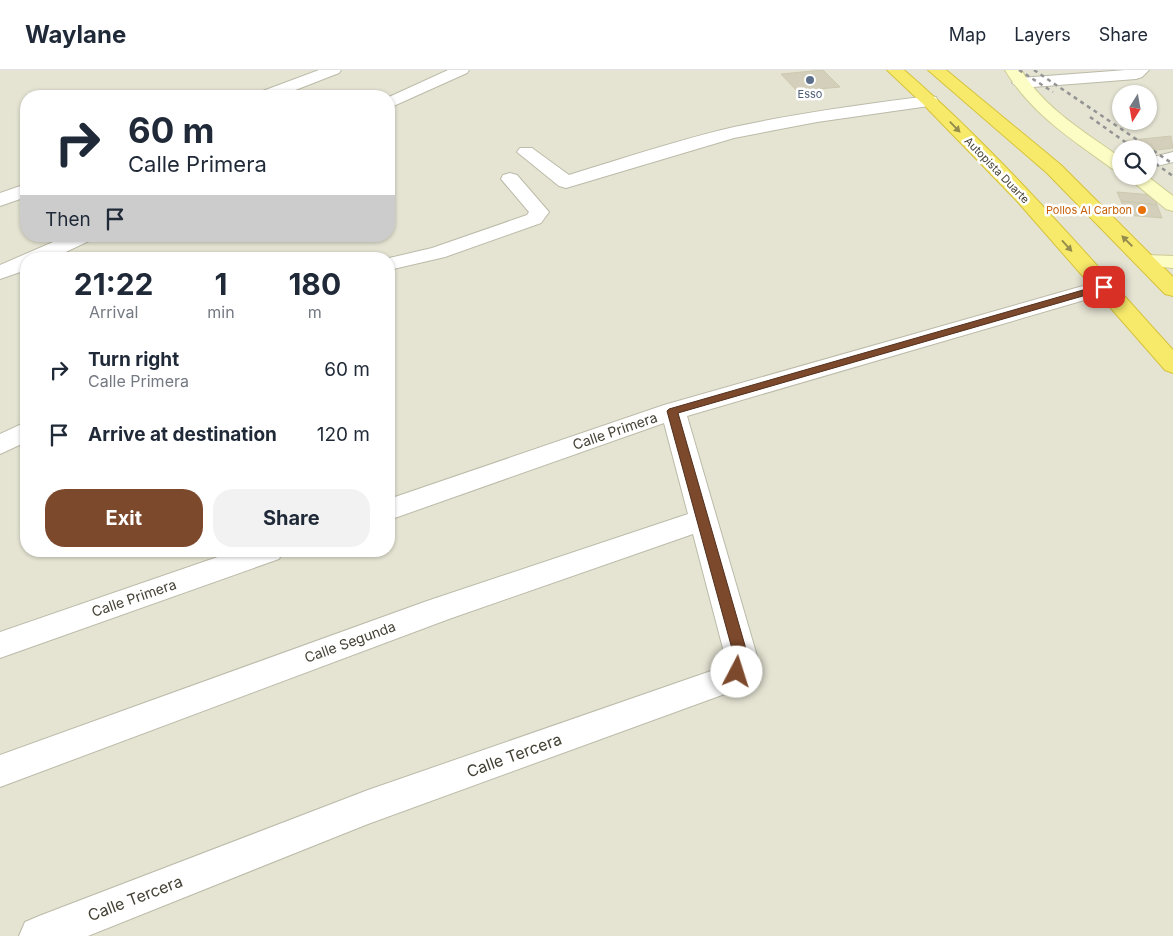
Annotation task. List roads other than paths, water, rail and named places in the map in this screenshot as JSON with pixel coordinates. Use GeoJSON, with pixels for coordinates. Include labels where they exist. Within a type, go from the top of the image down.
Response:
{"type":"FeatureCollection","features":[{"type":"Feature","properties":{"kind":"highway","name":"Autopista Duarte"},"geometry":{"type":"LineString","coordinates":[[894,70],[930,101],[1024,197],[1173,365]]}},
{"type":"Feature","properties":{"kind":"highway"},"geometry":{"type":"LineString","coordinates":[[936,70],[1054,168],[1173,289]]}},
{"type":"Feature","properties":{"kind":"street"},"geometry":{"type":"LineString","coordinates":[[281,90],[333,70]]}},
{"type":"Feature","properties":{"kind":"street"},"geometry":{"type":"LineString","coordinates":[[395,100],[462,70]]}},
{"type":"Feature","properties":{"kind":"street"},"geometry":{"type":"LineString","coordinates":[[1016,76],[1136,74],[1141,70]]}},
{"type":"Feature","properties":{"kind":"street"},"geometry":{"type":"LineString","coordinates":[[1016,76],[1030,95],[1082,141],[1112,160]]}},
{"type":"Feature","properties":{"kind":"street"},"geometry":{"type":"LineString","coordinates":[[526,197],[566,182],[706,140],[850,110],[930,101]]}},
{"type":"Feature","properties":{"kind":"street"},"geometry":{"type":"LineString","coordinates":[[526,152],[566,182]]}},
{"type":"Feature","properties":{"kind":"street"},"geometry":{"type":"LineString","coordinates":[[1157,161],[1173,157]]}},
{"type":"Feature","properties":{"kind":"street"},"geometry":{"type":"LineString","coordinates":[[395,263],[438,254],[534,219],[539,212],[510,179]]}},
{"type":"Feature","properties":{"kind":"street"},"geometry":{"type":"LineString","coordinates":[[1147,185],[1173,204]]}},
{"type":"Feature","properties":{"kind":"street"},"geometry":{"type":"LineString","coordinates":[[0,200],[20,192]]}},
{"type":"Feature","properties":{"kind":"street"},"geometry":{"type":"LineString","coordinates":[[49,252],[71,242]]}},
{"type":"Feature","properties":{"kind":"street"},"geometry":{"type":"LineString","coordinates":[[1147,261],[1173,262]]}},
{"type":"Feature","properties":{"kind":"street"},"geometry":{"type":"LineString","coordinates":[[0,273],[20,265]]}},
{"type":"Feature","properties":{"kind":"street","name":"Calle Primera"},"geometry":{"type":"LineString","coordinates":[[395,508],[673,411],[1104,287]]}},
{"type":"Feature","properties":{"kind":"street","name":"Calle Tercera"},"geometry":{"type":"LineString","coordinates":[[38,936],[368,807],[722,681],[737,672],[741,656],[673,411]]}},
{"type":"Feature","properties":{"kind":"street"},"geometry":{"type":"LineString","coordinates":[[0,445],[20,434]]}},
{"type":"Feature","properties":{"kind":"street","name":"Calle Segunda"},"geometry":{"type":"LineString","coordinates":[[0,771],[365,636],[601,552],[704,520]]}},
{"type":"Feature","properties":{"kind":"street","name":"Calle Primera"},"geometry":{"type":"LineString","coordinates":[[0,645],[252,557]]}},
{"type":"Feature","properties":{"kind":"railway"},"geometry":{"type":"LineString","coordinates":[[1019,70],[1053,92]]}},
{"type":"Feature","properties":{"kind":"railway"},"geometry":{"type":"LineString","coordinates":[[1034,70],[1173,164]]}},
{"type":"Feature","properties":{"kind":"railway"},"geometry":{"type":"LineString","coordinates":[[1090,117],[1122,140]]}},
{"type":"Feature","properties":{"kind":"railway"},"geometry":{"type":"LineString","coordinates":[[1157,165],[1173,176]]}},
{"type":"Feature","properties":{"kind":"place","name":"Esso"},"geometry":{"type":"Point","coordinates":[810,80]}},
{"type":"Feature","properties":{"kind":"place","name":"Pollos Al Carbon"},"geometry":{"type":"Point","coordinates":[1142,210]}}]}
